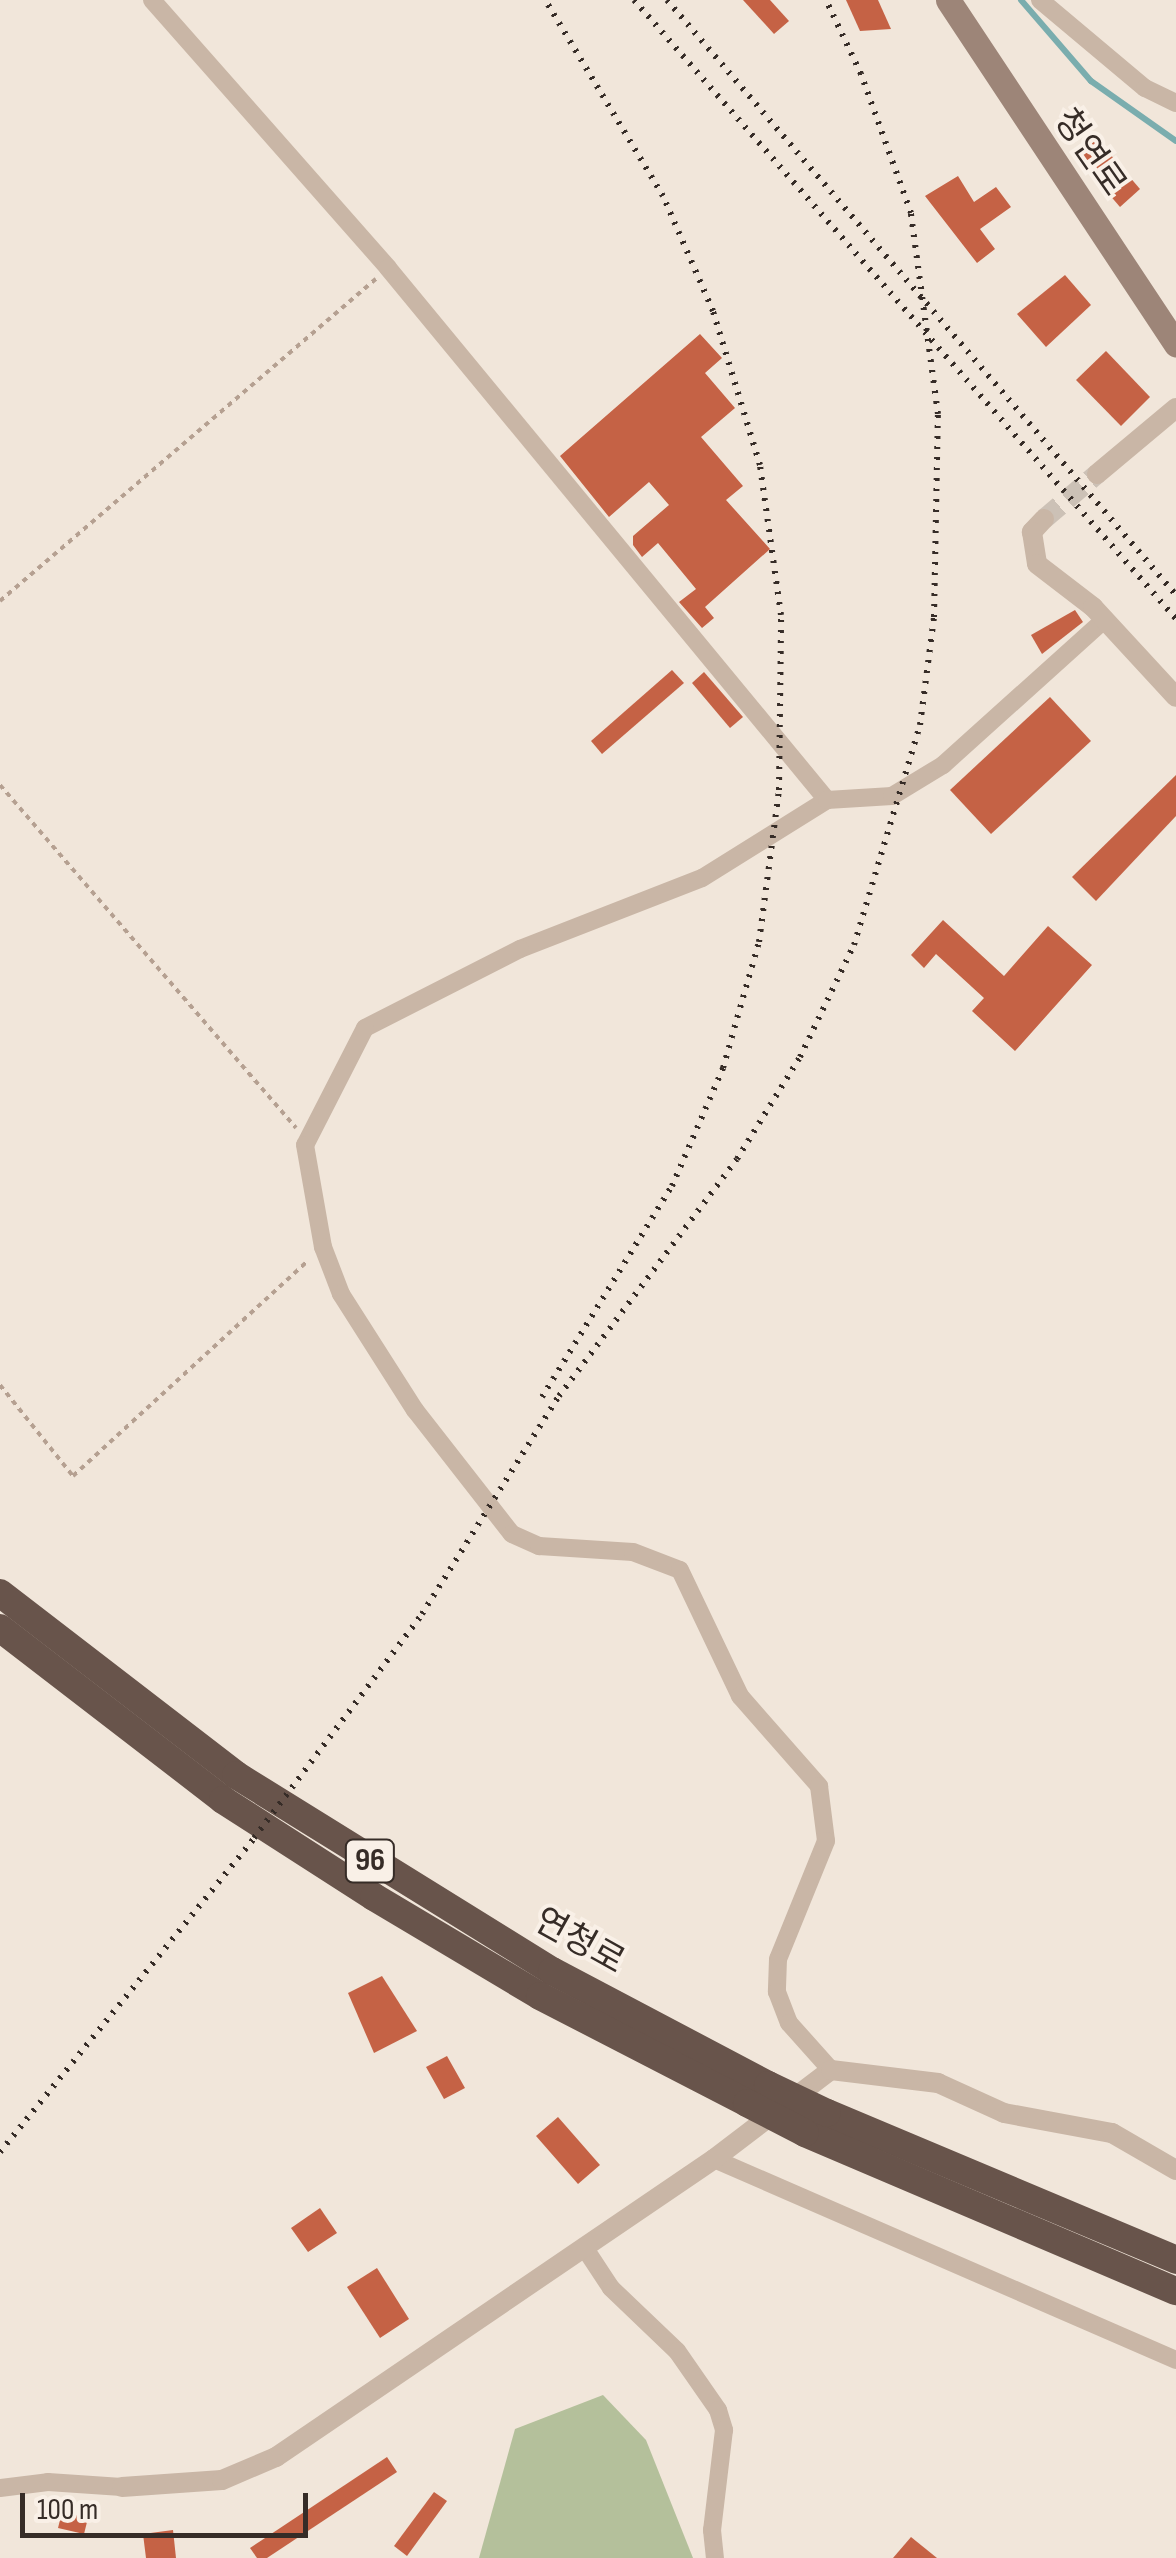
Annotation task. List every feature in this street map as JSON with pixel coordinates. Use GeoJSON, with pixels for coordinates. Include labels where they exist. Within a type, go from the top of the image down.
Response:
{"type":"FeatureCollection","features":[{"type":"Feature","properties":{"kind":"highway","name":"연청로"},"geometry":{"type":"LineString","coordinates":[[0,1593],[236,1775],[757,2094],[805,2133],[1176,2291]]}},
{"type":"Feature","properties":{"kind":"highway","name":"연청로"},"geometry":{"type":"LineString","coordinates":[[0,1628],[223,1800],[374,1897],[540,1996],[757,2094],[827,2113],[1176,2260]]}},
{"type":"Feature","properties":{"kind":"main road","name":"청연로"},"geometry":{"type":"LineString","coordinates":[[948,0],[1176,344]]}},
{"type":"Feature","properties":{"kind":"street"},"geometry":{"type":"LineString","coordinates":[[152,0],[388,268],[826,800]]}},
{"type":"Feature","properties":{"kind":"street"},"geometry":{"type":"LineString","coordinates":[[1040,0],[1145,88],[1176,102]]}},
{"type":"Feature","properties":{"kind":"street"},"geometry":{"type":"LineString","coordinates":[[1097,474],[1176,408]]}},
{"type":"Feature","properties":{"kind":"street"},"geometry":{"type":"LineString","coordinates":[[1044,520],[1032,532],[1037,564],[1105,619],[1176,698]]}},
{"type":"Feature","properties":{"kind":"street"},"geometry":{"type":"LineString","coordinates":[[1105,619],[943,765],[892,796],[826,800],[702,878],[520,949],[364,1028],[305,1145],[322,1247],[341,1294],[415,1410],[512,1534],[538,1546],[633,1552],[680,1570],[740,1696],[819,1786],[826,1841],[778,1959],[777,1992],[789,2023],[831,2070],[938,2083],[1004,2112],[1112,2133],[1176,2170]]}},
{"type":"Feature","properties":{"kind":"street"},"geometry":{"type":"LineString","coordinates":[[0,2488],[48,2482],[122,2487],[222,2480],[276,2457],[714,2158],[831,2070]]}},
{"type":"Feature","properties":{"kind":"street"},"geometry":{"type":"LineString","coordinates":[[714,2158],[1176,2360]]}},
{"type":"Feature","properties":{"kind":"street"},"geometry":{"type":"LineString","coordinates":[[584,2247],[612,2288],[677,2351],[718,2410],[724,2430],[712,2530],[716,2558]]}},
{"type":"Feature","properties":{"kind":"path"},"geometry":{"type":"LineString","coordinates":[[0,601],[388,268]]}},
{"type":"Feature","properties":{"kind":"path"},"geometry":{"type":"LineString","coordinates":[[0,784],[305,1145]]}},
{"type":"Feature","properties":{"kind":"path"},"geometry":{"type":"LineString","coordinates":[[0,1385],[73,1476],[322,1247]]}},
{"type":"Feature","properties":{"kind":"green space"},"geometry":{"type":"Polygon","coordinates":[[[603,2395],[646,2440],[693,2558],[479,2558],[515,2429],[603,2395]]]}},
{"type":"Feature","properties":{"kind":"building"},"geometry":{"type":"Polygon","coordinates":[[[743,0],[770,0],[789,21],[774,34],[743,0]]]}},
{"type":"Feature","properties":{"kind":"building"},"geometry":{"type":"Polygon","coordinates":[[[846,0],[878,0],[891,29],[860,31],[846,0]]]}},
{"type":"Feature","properties":{"kind":"building"},"geometry":{"type":"Polygon","coordinates":[[[1097,139],[1140,189],[1120,207],[1077,157],[1097,139]]]}},
{"type":"Feature","properties":{"kind":"building"},"geometry":{"type":"Polygon","coordinates":[[[958,176],[974,202],[996,187],[1011,207],[980,229],[995,249],[977,263],[925,196],[958,176]]]}},
{"type":"Feature","properties":{"kind":"building"},"geometry":{"type":"Polygon","coordinates":[[[1065,275],[1091,305],[1046,347],[1017,314],[1065,275]]]}},
{"type":"Feature","properties":{"kind":"building"},"geometry":{"type":"Polygon","coordinates":[[[700,334],[722,358],[705,373],[735,408],[701,437],[743,486],[726,500],[770,549],[705,607],[714,618],[702,628],[679,602],[696,589],[658,543],[642,557],[633,545],[633,536],[669,505],[649,482],[609,517],[560,456],[700,334]]]}},
{"type":"Feature","properties":{"kind":"building"},"geometry":{"type":"Polygon","coordinates":[[[1106,351],[1150,397],[1121,426],[1076,380],[1106,351]]]}},
{"type":"Feature","properties":{"kind":"building"},"geometry":{"type":"Polygon","coordinates":[[[1075,610],[1083,622],[1042,654],[1031,635],[1075,610]]]}},
{"type":"Feature","properties":{"kind":"building"},"geometry":{"type":"Polygon","coordinates":[[[672,670],[684,683],[602,754],[591,741],[672,670]]]}},
{"type":"Feature","properties":{"kind":"building"},"geometry":{"type":"Polygon","coordinates":[[[704,672],[743,717],[730,728],[692,683],[704,672]]]}},
{"type":"Feature","properties":{"kind":"building"},"geometry":{"type":"Polygon","coordinates":[[[1050,697],[1091,741],[991,834],[950,790],[1050,697]]]}},
{"type":"Feature","properties":{"kind":"building"},"geometry":{"type":"Polygon","coordinates":[[[1176,775],[1176,816],[1096,901],[1072,877],[1176,775]]]}},
{"type":"Feature","properties":{"kind":"building"},"geometry":{"type":"Polygon","coordinates":[[[943,920],[1004,976],[1048,926],[1092,965],[1015,1051],[972,1011],[984,998],[936,954],[924,968],[911,955],[943,920]]]}},
{"type":"Feature","properties":{"kind":"building"},"geometry":{"type":"Polygon","coordinates":[[[382,1976],[417,2031],[374,2053],[348,1993],[382,1976]]]}},
{"type":"Feature","properties":{"kind":"building"},"geometry":{"type":"Polygon","coordinates":[[[447,2056],[465,2088],[444,2099],[426,2067],[447,2056]]]}},
{"type":"Feature","properties":{"kind":"building"},"geometry":{"type":"Polygon","coordinates":[[[558,2117],[600,2165],[578,2184],[536,2136],[558,2117]]]}},
{"type":"Feature","properties":{"kind":"building"},"geometry":{"type":"Polygon","coordinates":[[[320,2208],[337,2233],[308,2252],[291,2228],[320,2208]]]}},
{"type":"Feature","properties":{"kind":"building"},"geometry":{"type":"Polygon","coordinates":[[[377,2268],[409,2319],[380,2338],[347,2287],[377,2268]]]}},
{"type":"Feature","properties":{"kind":"building"},"geometry":{"type":"Polygon","coordinates":[[[387,2457],[397,2472],[267,2558],[257,2558],[250,2548],[387,2457]]]}},
{"type":"Feature","properties":{"kind":"building"},"geometry":{"type":"Polygon","coordinates":[[[434,2492],[447,2501],[407,2556],[394,2546],[434,2492]]]}},
{"type":"Feature","properties":{"kind":"building"},"geometry":{"type":"Polygon","coordinates":[[[62,2512],[88,2518],[84,2534],[58,2528],[62,2512]]]}},
{"type":"Feature","properties":{"kind":"building"},"geometry":{"type":"Polygon","coordinates":[[[173,2530],[176,2558],[146,2558],[143,2534],[173,2530]]]}},
{"type":"Feature","properties":{"kind":"building"},"geometry":{"type":"Polygon","coordinates":[[[911,2537],[937,2558],[893,2558],[911,2537]]]}},
{"type":"Feature","properties":{"kind":"waterway"},"geometry":{"type":"LineString","coordinates":[[1021,0],[1091,81],[1176,141]]}},
{"type":"Feature","properties":{"kind":"tunnel"},"geometry":{"type":"LineString","coordinates":[[1044,519],[1097,474]]}},
{"type":"Feature","properties":{"kind":"railway"},"geometry":{"type":"LineString","coordinates":[[542,1397],[672,1186],[723,1068],[759,942],[779,790],[781,615],[760,465],[713,311],[663,196],[545,0]]}},
{"type":"Feature","properties":{"kind":"railway"},"geometry":{"type":"LineString","coordinates":[[634,0],[1176,619]]}},
{"type":"Feature","properties":{"kind":"railway"},"geometry":{"type":"LineString","coordinates":[[667,0],[1176,595]]}},
{"type":"Feature","properties":{"kind":"railway"},"geometry":{"type":"LineString","coordinates":[[0,2152],[254,1838],[422,1614],[559,1396],[737,1159],[800,1057],[854,945],[920,725],[934,617],[938,414],[911,213],[861,74],[826,0]]}}]}
